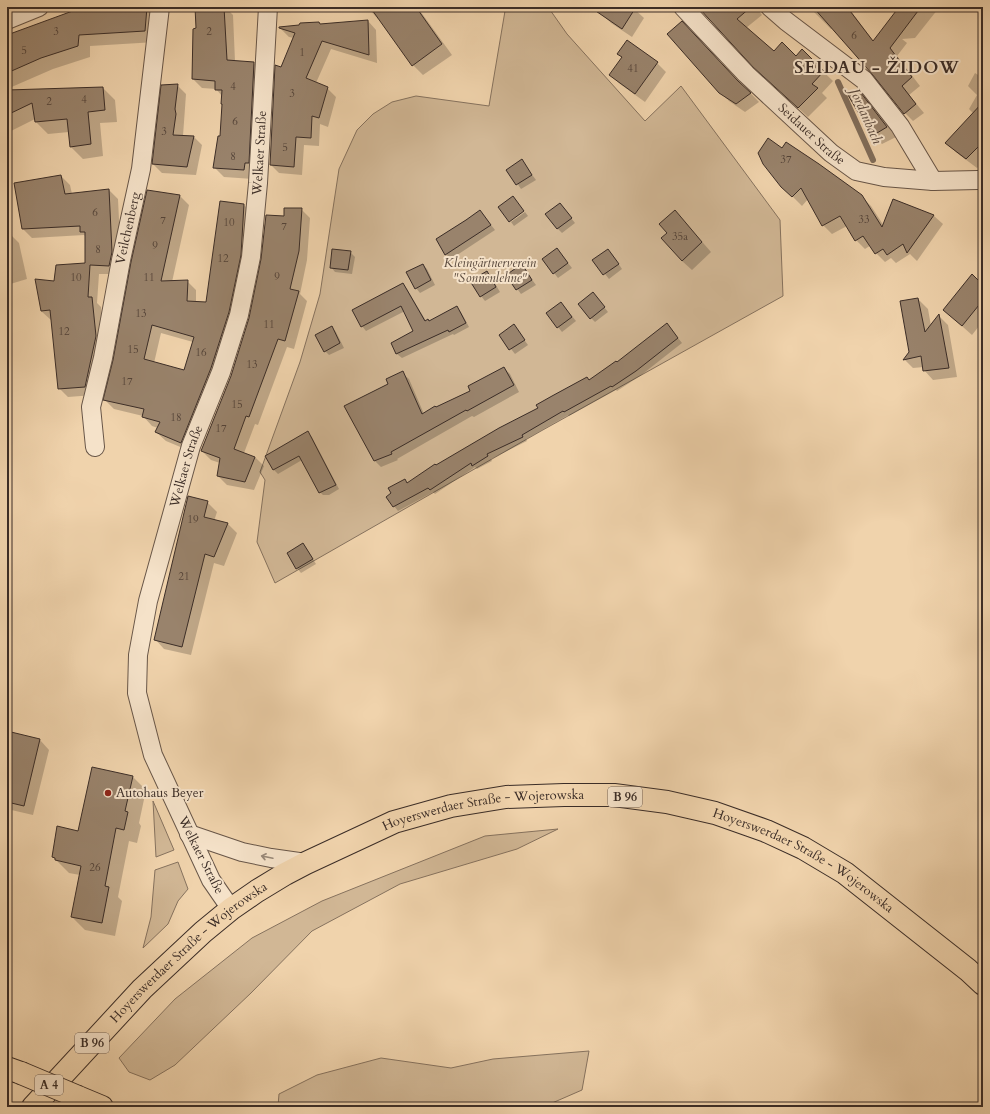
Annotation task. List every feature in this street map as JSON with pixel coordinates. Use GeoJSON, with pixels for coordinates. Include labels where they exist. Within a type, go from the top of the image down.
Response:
{"type":"FeatureCollection","features":[{"type":"Feature","properties":{"kind":"main road","name":"Hoyerswerdaer Straße - Wojerowska"},"geometry":{"type":"LineString","coordinates":[[33,1107],[142,989],[203,932],[231,909],[285,874],[394,822],[451,806],[506,797],[614,795],[667,802],[715,813],[766,830],[803,848],[845,873],[968,970],[983,984]]}},
{"type":"Feature","properties":{"kind":"main road","name":"A 4"},"geometry":{"type":"LineString","coordinates":[[14,1070],[102,1107]]}},
{"type":"Feature","properties":{"kind":"street"},"geometry":{"type":"LineString","coordinates":[[7,20],[39,7]]}},
{"type":"Feature","properties":{"kind":"street","name":"Veilchenberg"},"geometry":{"type":"LineString","coordinates":[[95,447],[92,407],[103,358],[120,260],[141,169],[160,7]]}},
{"type":"Feature","properties":{"kind":"street","name":"Welkaer Straße"},"geometry":{"type":"LineString","coordinates":[[231,909],[211,880],[153,756],[137,692],[138,655],[148,601],[191,446],[221,372],[239,315],[251,257],[258,183],[268,7]]}},
{"type":"Feature","properties":{"kind":"street","name":"Seidauer Straße"},"geometry":{"type":"LineString","coordinates":[[683,7],[746,74],[831,153],[856,170],[884,177],[981,183]]}},
{"type":"Feature","properties":{"kind":"street"},"geometry":{"type":"LineString","coordinates":[[770,7],[786,21],[864,80],[900,126],[933,181]]}},
{"type":"Feature","properties":{"kind":"street"},"geometry":{"type":"LineString","coordinates":[[189,834],[242,852],[306,863]]}},
{"type":"Feature","properties":{"kind":"green space","name":"Kleingärtnerverein \"Sonnenlehne\""},"geometry":{"type":"Polygon","coordinates":[[[513,7],[548,7],[567,34],[645,121],[681,86],[780,220],[783,296],[541,431],[275,583],[257,542],[265,480],[260,472],[300,362],[320,294],[339,169],[357,130],[373,114],[392,102],[416,96],[489,106],[505,11],[513,7]]]}},
{"type":"Feature","properties":{"kind":"green space"},"geometry":{"type":"Polygon","coordinates":[[[153,801],[174,850],[156,857],[153,801]]]}},
{"type":"Feature","properties":{"kind":"green space"},"geometry":{"type":"Polygon","coordinates":[[[558,829],[517,849],[400,884],[312,931],[251,993],[175,1065],[150,1080],[129,1072],[119,1058],[175,999],[252,938],[322,901],[485,836],[558,829]]]}},
{"type":"Feature","properties":{"kind":"green space"},"geometry":{"type":"Polygon","coordinates":[[[178,862],[188,889],[178,901],[168,924],[143,948],[151,917],[155,870],[178,862]]]}},
{"type":"Feature","properties":{"kind":"green space"},"geometry":{"type":"Polygon","coordinates":[[[589,1051],[582,1090],[543,1107],[278,1106],[279,1094],[317,1075],[381,1058],[451,1068],[493,1059],[589,1051]]]}},
{"type":"Feature","properties":{"kind":"building"},"geometry":{"type":"Polygon","coordinates":[[[147,7],[145,31],[79,35],[78,46],[41,58],[7,73],[7,35],[78,9],[147,7]]]}},
{"type":"Feature","properties":{"kind":"building"},"geometry":{"type":"Polygon","coordinates":[[[195,7],[224,7],[227,60],[254,62],[249,163],[245,163],[244,170],[213,168],[218,136],[220,136],[222,90],[215,90],[215,81],[192,79],[193,29],[196,28],[195,7]]]}},
{"type":"Feature","properties":{"kind":"building"},"geometry":{"type":"Polygon","coordinates":[[[370,7],[416,7],[442,44],[412,66],[370,7]]]}},
{"type":"Feature","properties":{"kind":"building"},"geometry":{"type":"Polygon","coordinates":[[[590,7],[636,7],[622,29],[590,7]]]}},
{"type":"Feature","properties":{"kind":"building"},"geometry":{"type":"Polygon","coordinates":[[[698,7],[751,7],[737,19],[774,51],[782,42],[796,56],[802,49],[824,71],[812,84],[818,88],[798,108],[753,67],[698,7]]]}},
{"type":"Feature","properties":{"kind":"building"},"geometry":{"type":"Polygon","coordinates":[[[813,7],[847,7],[873,41],[899,7],[921,7],[890,48],[912,77],[902,86],[916,104],[904,114],[872,74],[813,7]]]}},
{"type":"Feature","properties":{"kind":"building"},"geometry":{"type":"Polygon","coordinates":[[[368,20],[369,55],[322,41],[306,78],[328,87],[319,118],[312,116],[311,138],[296,137],[294,167],[270,165],[275,65],[281,67],[295,33],[279,27],[299,25],[300,23],[319,22],[320,24],[368,20]]]}},
{"type":"Feature","properties":{"kind":"building"},"geometry":{"type":"Polygon","coordinates":[[[682,21],[751,93],[736,104],[719,93],[667,34],[682,21]]]}},
{"type":"Feature","properties":{"kind":"building"},"geometry":{"type":"Polygon","coordinates":[[[627,40],[658,62],[635,94],[609,75],[622,57],[617,54],[627,40]]]}},
{"type":"Feature","properties":{"kind":"building"},"geometry":{"type":"Polygon","coordinates":[[[178,84],[173,135],[194,136],[187,167],[152,164],[161,85],[178,84]]]}},
{"type":"Feature","properties":{"kind":"building"},"geometry":{"type":"Polygon","coordinates":[[[103,87],[105,110],[88,112],[91,144],[70,147],[67,119],[35,122],[32,103],[7,115],[7,90],[103,87]]]}},
{"type":"Feature","properties":{"kind":"building"},"geometry":{"type":"Polygon","coordinates":[[[858,89],[887,127],[872,136],[848,95],[858,89]]]}},
{"type":"Feature","properties":{"kind":"building"},"geometry":{"type":"Polygon","coordinates":[[[983,102],[983,142],[966,159],[945,143],[983,102]]]}},
{"type":"Feature","properties":{"kind":"building"},"geometry":{"type":"Polygon","coordinates":[[[768,138],[782,148],[786,142],[862,195],[882,227],[893,199],[934,215],[907,253],[903,244],[887,255],[883,249],[875,254],[863,236],[855,241],[840,216],[822,226],[801,188],[792,197],[781,187],[763,164],[758,153],[768,138]]]}},
{"type":"Feature","properties":{"kind":"building"},"geometry":{"type":"Polygon","coordinates":[[[522,159],[532,175],[516,185],[506,170],[522,159]]]}},
{"type":"Feature","properties":{"kind":"building"},"geometry":{"type":"Polygon","coordinates":[[[61,175],[65,194],[109,189],[112,252],[109,266],[90,265],[88,297],[92,297],[96,336],[85,387],[58,389],[50,310],[41,311],[35,279],[54,281],[56,265],[85,263],[85,232],[80,232],[80,226],[22,229],[14,183],[61,175]]]}},
{"type":"Feature","properties":{"kind":"building"},"geometry":{"type":"Polygon","coordinates":[[[147,190],[180,195],[161,281],[188,280],[187,301],[206,302],[220,201],[244,204],[241,255],[229,312],[211,368],[181,443],[155,432],[160,422],[142,417],[144,409],[103,400],[113,360],[131,262],[147,190]],[[152,325],[144,359],[184,370],[194,337],[152,325]]]}},
{"type":"Feature","properties":{"kind":"building"},"geometry":{"type":"Polygon","coordinates":[[[513,196],[524,211],[509,222],[498,207],[513,196]]]}},
{"type":"Feature","properties":{"kind":"building"},"geometry":{"type":"Polygon","coordinates":[[[560,203],[572,218],[557,229],[545,214],[560,203]]]}},
{"type":"Feature","properties":{"kind":"building"},"geometry":{"type":"Polygon","coordinates":[[[284,208],[302,208],[299,251],[290,289],[299,291],[285,341],[278,339],[249,417],[246,416],[234,449],[255,457],[245,482],[217,476],[220,458],[201,451],[231,376],[249,318],[261,259],[266,215],[284,216],[284,208]]]}},
{"type":"Feature","properties":{"kind":"building"},"geometry":{"type":"Polygon","coordinates":[[[480,210],[491,225],[445,255],[436,239],[480,210]]]}},
{"type":"Feature","properties":{"kind":"building"},"geometry":{"type":"Polygon","coordinates":[[[675,210],[702,242],[682,261],[661,238],[667,233],[659,224],[675,210]]]}},
{"type":"Feature","properties":{"kind":"building"},"geometry":{"type":"Polygon","coordinates":[[[557,248],[568,263],[553,274],[542,259],[557,248]]]}},
{"type":"Feature","properties":{"kind":"building"},"geometry":{"type":"Polygon","coordinates":[[[332,249],[351,251],[348,270],[330,268],[332,249]]]}},
{"type":"Feature","properties":{"kind":"building"},"geometry":{"type":"Polygon","coordinates":[[[608,249],[619,264],[603,275],[592,260],[608,249]]]}},
{"type":"Feature","properties":{"kind":"building"},"geometry":{"type":"Polygon","coordinates":[[[423,264],[431,280],[415,289],[406,272],[423,264]]]}},
{"type":"Feature","properties":{"kind":"building"},"geometry":{"type":"Polygon","coordinates":[[[522,264],[532,280],[516,290],[506,275],[522,264]]]}},
{"type":"Feature","properties":{"kind":"building"},"geometry":{"type":"Polygon","coordinates":[[[487,271],[496,287],[480,297],[470,281],[487,271]]]}},
{"type":"Feature","properties":{"kind":"building"},"geometry":{"type":"Polygon","coordinates":[[[972,274],[983,285],[983,300],[962,326],[943,310],[972,274]]]}},
{"type":"Feature","properties":{"kind":"building"},"geometry":{"type":"Polygon","coordinates":[[[403,283],[425,321],[428,319],[429,321],[457,306],[466,323],[449,332],[448,330],[396,354],[391,343],[413,331],[401,306],[361,327],[352,310],[403,283]]]}},
{"type":"Feature","properties":{"kind":"building"},"geometry":{"type":"Polygon","coordinates":[[[593,292],[605,307],[590,319],[578,304],[593,292]]]}},
{"type":"Feature","properties":{"kind":"building"},"geometry":{"type":"Polygon","coordinates":[[[918,298],[925,332],[939,314],[949,368],[923,371],[921,356],[903,360],[909,352],[900,301],[918,298]]]}},
{"type":"Feature","properties":{"kind":"building"},"geometry":{"type":"Polygon","coordinates":[[[561,302],[572,317],[557,328],[546,313],[561,302]]]}},
{"type":"Feature","properties":{"kind":"building"},"geometry":{"type":"Polygon","coordinates":[[[667,323],[678,338],[636,371],[612,387],[611,386],[564,412],[563,411],[522,435],[523,437],[487,454],[488,456],[472,466],[471,463],[430,490],[428,488],[393,507],[386,497],[391,493],[388,488],[405,479],[407,483],[435,464],[436,465],[499,428],[538,408],[536,405],[587,377],[589,380],[616,361],[617,362],[667,323]]]}},
{"type":"Feature","properties":{"kind":"building"},"geometry":{"type":"Polygon","coordinates":[[[514,324],[525,340],[509,350],[499,335],[514,324]]]}},
{"type":"Feature","properties":{"kind":"building"},"geometry":{"type":"Polygon","coordinates":[[[332,326],[340,343],[324,352],[315,335],[332,326]]]}},
{"type":"Feature","properties":{"kind":"building"},"geometry":{"type":"Polygon","coordinates":[[[504,367],[514,385],[391,452],[392,454],[374,461],[344,406],[388,384],[386,379],[403,371],[422,414],[435,406],[436,407],[470,391],[468,386],[504,367]]]}},
{"type":"Feature","properties":{"kind":"building"},"geometry":{"type":"Polygon","coordinates":[[[308,431],[336,485],[319,493],[299,456],[273,470],[265,456],[308,431]]]}},
{"type":"Feature","properties":{"kind":"building"},"geometry":{"type":"Polygon","coordinates":[[[188,496],[208,501],[204,517],[228,523],[214,557],[205,554],[182,647],[154,640],[188,496]]]}},
{"type":"Feature","properties":{"kind":"building"},"geometry":{"type":"Polygon","coordinates":[[[303,543],[313,559],[296,569],[287,553],[303,543]]]}},
{"type":"Feature","properties":{"kind":"building"},"geometry":{"type":"Polygon","coordinates":[[[11,732],[40,739],[24,806],[7,802],[7,747],[11,732]]]}},
{"type":"Feature","properties":{"kind":"building"},"geometry":{"type":"Polygon","coordinates":[[[92,767],[133,776],[125,811],[128,812],[124,830],[116,828],[105,886],[109,887],[102,923],[71,917],[81,866],[55,860],[55,858],[52,857],[57,826],[78,831],[92,767]]]}},
{"type":"Feature","properties":{"kind":"waterway","name":"Jordanbach"},"geometry":{"type":"LineString","coordinates":[[838,82],[873,160]]}},
{"type":"Feature","properties":{"kind":"place","name":"Autohaus Beyer"},"geometry":{"type":"Point","coordinates":[108,793]}},
{"type":"Feature","properties":{"kind":"district","name":"SEIDAU - ŽIDOW"},"geometry":{"type":"Point","coordinates":[877,67]}}]}
